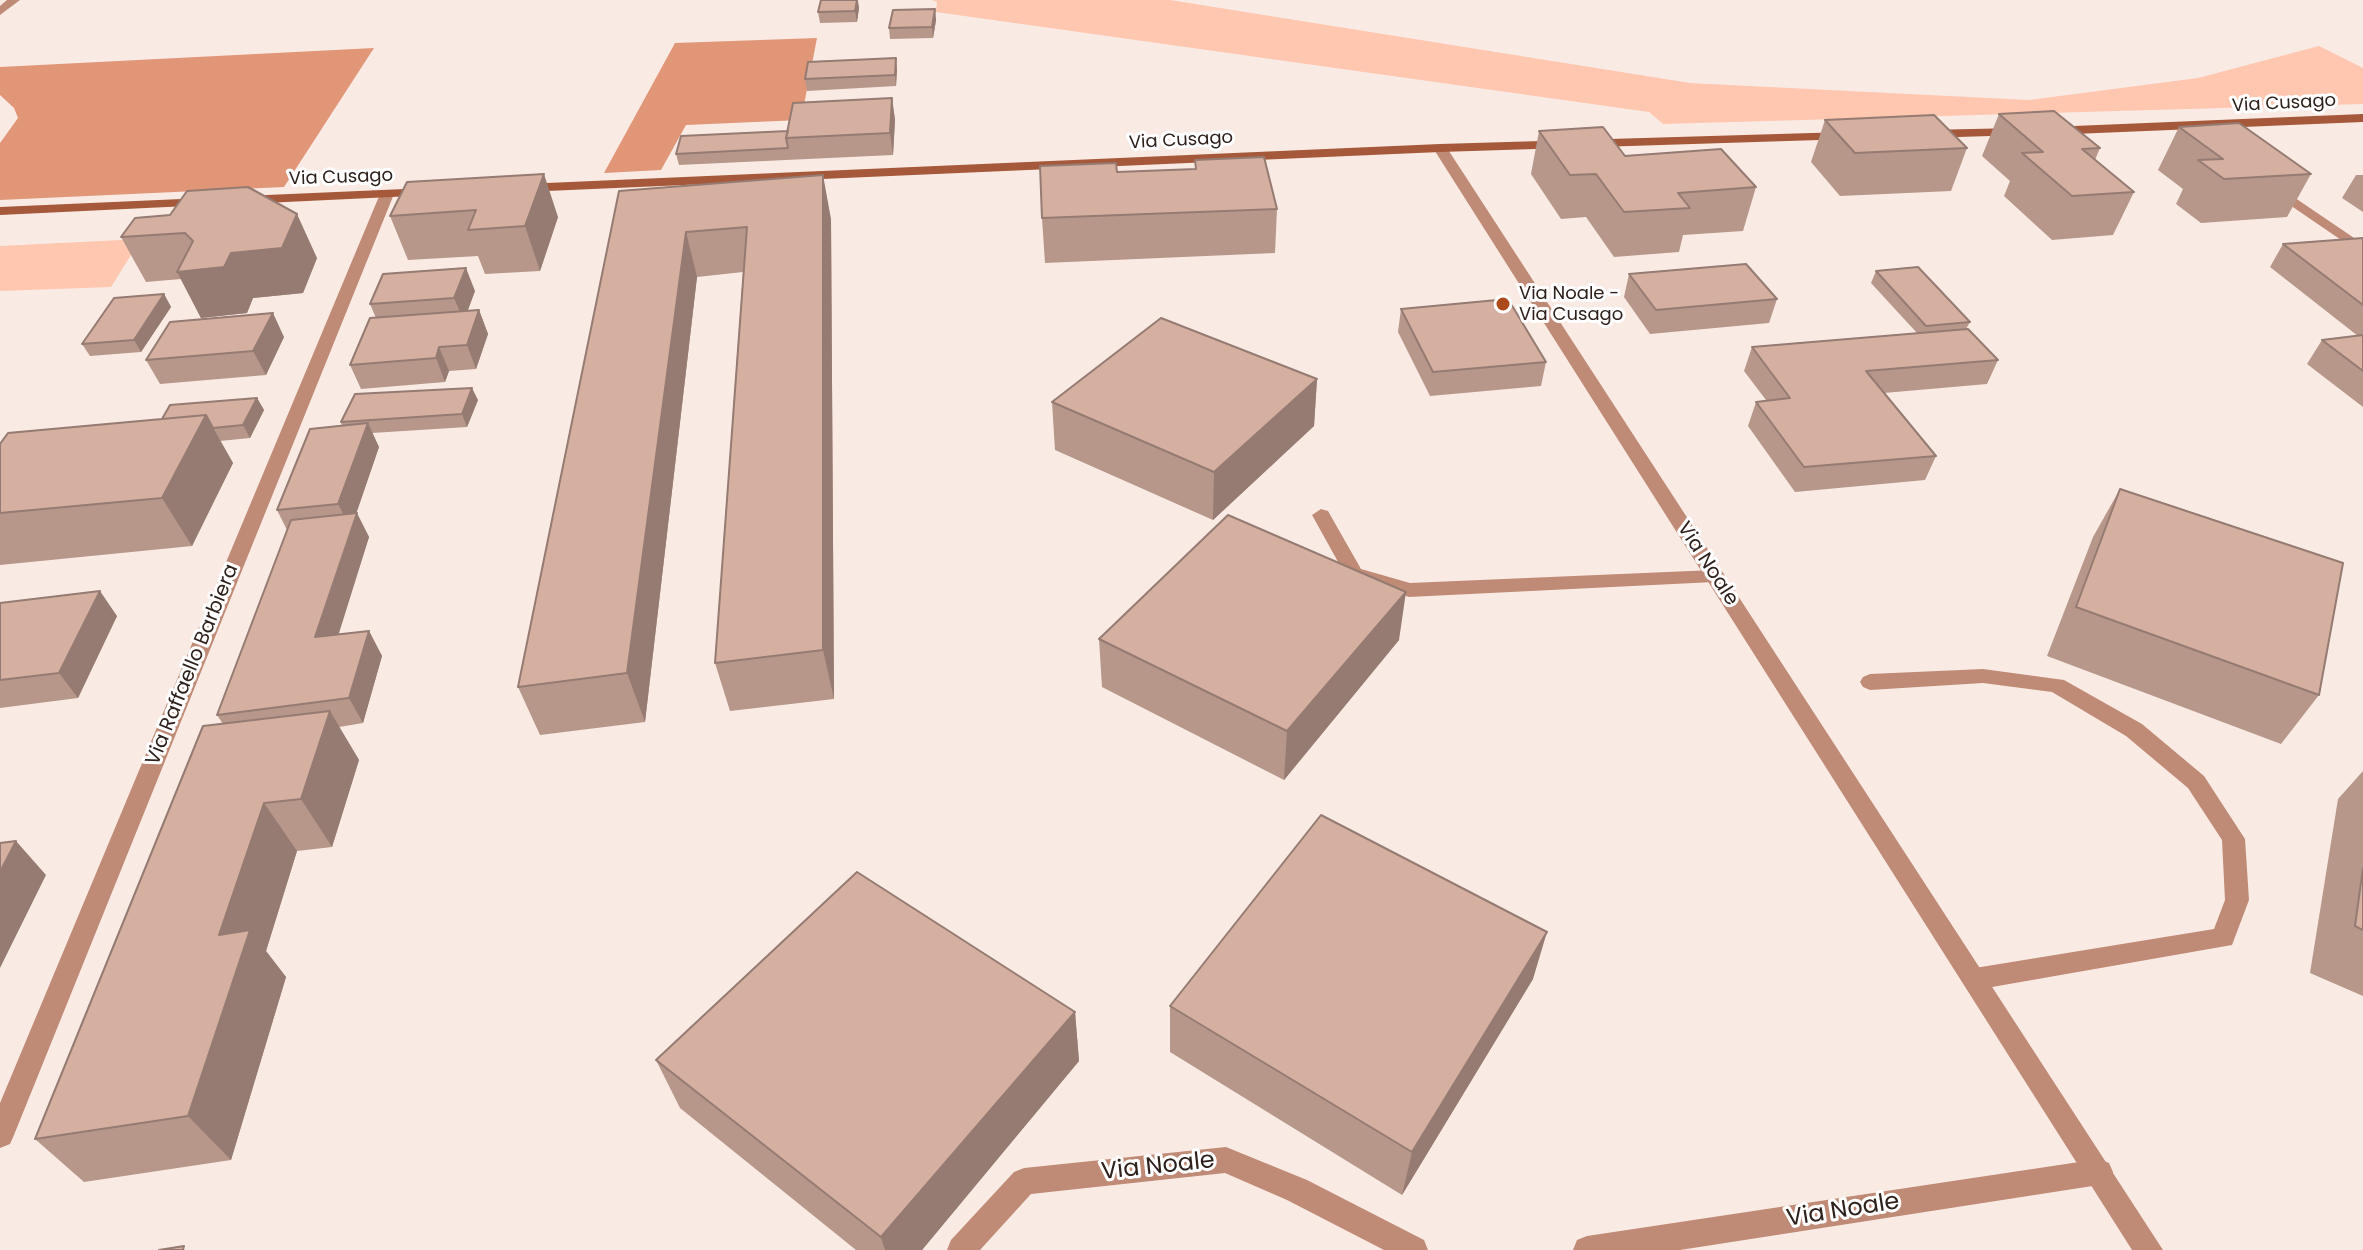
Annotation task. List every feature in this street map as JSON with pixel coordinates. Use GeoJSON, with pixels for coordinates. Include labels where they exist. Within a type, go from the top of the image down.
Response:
{"type":"FeatureCollection","features":[{"type":"Feature","properties":{"kind":"street"},"geometry":{"type":"LineString","coordinates":[[0,12],[14,0]]}},
{"type":"Feature","properties":{"kind":"street","name":"Via Cusago"},"geometry":{"type":"LineString","coordinates":[[1918,134],[2188,127],[2363,118]]}},
{"type":"Feature","properties":{"kind":"street"},"geometry":{"type":"LineString","coordinates":[[2188,127],[2204,138]]}},
{"type":"Feature","properties":{"kind":"street","name":"Via Cusago"},"geometry":{"type":"LineString","coordinates":[[514,189],[1440,148],[1854,136]]}},
{"type":"Feature","properties":{"kind":"street","name":"Via Noale"},"geometry":{"type":"LineString","coordinates":[[1440,148],[2149,1250]]}},
{"type":"Feature","properties":{"kind":"street"},"geometry":{"type":"LineString","coordinates":[[2261,179],[2363,251]]}},
{"type":"Feature","properties":{"kind":"street","name":"Via Cusago"},"geometry":{"type":"LineString","coordinates":[[0,211],[451,191]]}},
{"type":"Feature","properties":{"kind":"street","name":"Via Raffaello Barbiera"},"geometry":{"type":"LineString","coordinates":[[0,1135],[387,194]]}},
{"type":"Feature","properties":{"kind":"street"},"geometry":{"type":"LineString","coordinates":[[1321,515],[1354,573],[1409,590],[1714,576]]}},
{"type":"Feature","properties":{"kind":"street"},"geometry":{"type":"LineString","coordinates":[[1870,682],[1983,676],[2057,685],[2134,730],[2196,782],[2233,839],[2237,900],[2223,938],[1975,979]]}},
{"type":"Feature","properties":{"kind":"street","name":"Via Noale"},"geometry":{"type":"LineString","coordinates":[[961,1250],[1024,1181],[1226,1160],[1297,1190],[1414,1250]]}},
{"type":"Feature","properties":{"kind":"street","name":"Via Noale"},"geometry":{"type":"LineString","coordinates":[[1587,1250],[2099,1172]]}},
{"type":"Feature","properties":{"kind":"shaded area"},"geometry":{"type":"Polygon","coordinates":[[[932,0],[1170,0],[1690,83],[2029,100],[2198,78],[2319,46],[2363,68],[2363,104],[1663,124],[1649,112],[936,12],[937,2],[932,0]]]}},
{"type":"Feature","properties":{"kind":"shaded area"},"geometry":{"type":"Polygon","coordinates":[[[817,38],[801,120],[686,125],[661,170],[604,173],[675,43],[817,38]]]}},
{"type":"Feature","properties":{"kind":"shaded area"},"geometry":{"type":"Polygon","coordinates":[[[374,48],[284,187],[0,200],[0,143],[18,118],[14,108],[0,95],[0,67],[374,48]]]}},
{"type":"Feature","properties":{"kind":"shaded area"},"geometry":{"type":"Polygon","coordinates":[[[141,239],[111,287],[0,291],[0,246],[141,239]]]}},
{"type":"Feature","properties":{"kind":"building"},"geometry":{"type":"Polygon","coordinates":[[[821,0],[857,0],[855,11],[818,12],[821,0]]]}},
{"type":"Feature","properties":{"kind":"building"},"geometry":{"type":"Polygon","coordinates":[[[935,9],[932,27],[889,28],[893,10],[935,9]]]}},
{"type":"Feature","properties":{"kind":"building"},"geometry":{"type":"Polygon","coordinates":[[[896,58],[895,75],[805,79],[808,62],[896,58]]]}},
{"type":"Feature","properties":{"kind":"building"},"geometry":{"type":"Polygon","coordinates":[[[892,98],[890,133],[786,138],[793,103],[892,98]]]}},
{"type":"Feature","properties":{"kind":"building"},"geometry":{"type":"Polygon","coordinates":[[[2054,111],[2100,148],[2082,149],[2134,192],[2072,196],[2022,153],[2043,152],[1999,114],[2054,111]]]}},
{"type":"Feature","properties":{"kind":"building"},"geometry":{"type":"Polygon","coordinates":[[[1934,115],[1967,148],[1855,153],[1825,120],[1934,115]]]}},
{"type":"Feature","properties":{"kind":"building"},"geometry":{"type":"Polygon","coordinates":[[[2239,123],[2311,174],[2224,179],[2198,160],[2223,159],[2179,127],[2239,123]]]}},
{"type":"Feature","properties":{"kind":"building"},"geometry":{"type":"Polygon","coordinates":[[[1603,127],[1625,156],[1721,149],[1756,187],[1678,193],[1690,208],[1624,212],[1596,174],[1570,175],[1539,131],[1603,127]]]}},
{"type":"Feature","properties":{"kind":"building"},"geometry":{"type":"Polygon","coordinates":[[[788,131],[788,148],[676,154],[681,136],[788,131]]]}},
{"type":"Feature","properties":{"kind":"building"},"geometry":{"type":"Polygon","coordinates":[[[1264,157],[1277,209],[1042,218],[1040,166],[1116,163],[1117,172],[1196,169],[1195,160],[1264,157]]]}},
{"type":"Feature","properties":{"kind":"building"},"geometry":{"type":"Polygon","coordinates":[[[544,174],[525,226],[468,230],[476,210],[390,216],[407,182],[544,174]]]}},
{"type":"Feature","properties":{"kind":"building"},"geometry":{"type":"Polygon","coordinates":[[[823,175],[823,650],[715,663],[747,227],[686,232],[627,673],[518,687],[619,191],[823,175]]]}},
{"type":"Feature","properties":{"kind":"building"},"geometry":{"type":"Polygon","coordinates":[[[248,187],[297,214],[282,248],[231,253],[224,267],[177,272],[193,241],[185,233],[121,237],[135,218],[170,215],[187,191],[248,187]]]}},
{"type":"Feature","properties":{"kind":"building"},"geometry":{"type":"Polygon","coordinates":[[[2363,238],[2363,305],[2283,244],[2363,238]]]}},
{"type":"Feature","properties":{"kind":"building"},"geometry":{"type":"Polygon","coordinates":[[[1746,264],[1777,299],[1656,310],[1629,274],[1746,264]]]}},
{"type":"Feature","properties":{"kind":"building"},"geometry":{"type":"Polygon","coordinates":[[[1918,267],[1970,322],[1926,326],[1876,271],[1918,267]]]}},
{"type":"Feature","properties":{"kind":"building"},"geometry":{"type":"Polygon","coordinates":[[[466,268],[454,298],[370,304],[383,274],[466,268]]]}},
{"type":"Feature","properties":{"kind":"building"},"geometry":{"type":"Polygon","coordinates":[[[164,294],[134,340],[82,344],[114,298],[164,294]]]}},
{"type":"Feature","properties":{"kind":"building"},"geometry":{"type":"Polygon","coordinates":[[[1508,299],[1546,362],[1433,372],[1401,309],[1508,299]]]}},
{"type":"Feature","properties":{"kind":"building"},"geometry":{"type":"Polygon","coordinates":[[[479,310],[467,345],[439,347],[436,358],[350,365],[370,318],[479,310]]]}},
{"type":"Feature","properties":{"kind":"building"},"geometry":{"type":"Polygon","coordinates":[[[273,313],[253,351],[146,360],[170,322],[273,313]]]}},
{"type":"Feature","properties":{"kind":"building"},"geometry":{"type":"Polygon","coordinates":[[[1161,318],[1317,379],[1214,472],[1052,402],[1161,318]]]}},
{"type":"Feature","properties":{"kind":"building"},"geometry":{"type":"Polygon","coordinates":[[[1968,329],[1998,360],[1866,371],[1936,456],[1804,467],[1756,402],[1790,398],[1752,347],[1968,329]]]}},
{"type":"Feature","properties":{"kind":"building"},"geometry":{"type":"Polygon","coordinates":[[[2363,335],[2363,371],[2322,340],[2363,335]]]}},
{"type":"Feature","properties":{"kind":"building"},"geometry":{"type":"Polygon","coordinates":[[[472,388],[462,414],[341,422],[355,394],[472,388]]]}},
{"type":"Feature","properties":{"kind":"building"},"geometry":{"type":"Polygon","coordinates":[[[257,398],[243,425],[213,428],[206,415],[162,419],[170,405],[257,398]]]}},
{"type":"Feature","properties":{"kind":"building"},"geometry":{"type":"Polygon","coordinates":[[[206,415],[162,498],[0,513],[0,444],[8,433],[206,415]]]}},
{"type":"Feature","properties":{"kind":"building"},"geometry":{"type":"Polygon","coordinates":[[[368,423],[338,504],[277,510],[310,429],[368,423]]]}},
{"type":"Feature","properties":{"kind":"building"},"geometry":{"type":"Polygon","coordinates":[[[2120,489],[2343,563],[2319,695],[2076,607],[2120,489]]]}},
{"type":"Feature","properties":{"kind":"building"},"geometry":{"type":"Polygon","coordinates":[[[357,513],[315,637],[369,631],[349,698],[217,715],[291,520],[357,513]]]}},
{"type":"Feature","properties":{"kind":"building"},"geometry":{"type":"Polygon","coordinates":[[[1228,515],[1406,592],[1287,731],[1099,639],[1228,515]]]}},
{"type":"Feature","properties":{"kind":"building"},"geometry":{"type":"Polygon","coordinates":[[[100,591],[59,673],[0,680],[0,603],[100,591]]]}},
{"type":"Feature","properties":{"kind":"building"},"geometry":{"type":"Polygon","coordinates":[[[330,711],[301,799],[264,803],[219,935],[250,930],[188,1116],[35,1139],[203,726],[330,711]]]}},
{"type":"Feature","properties":{"kind":"building"},"geometry":{"type":"Polygon","coordinates":[[[1321,815],[1547,932],[1412,1152],[1170,1006],[1321,815]]]}},
{"type":"Feature","properties":{"kind":"building"},"geometry":{"type":"Polygon","coordinates":[[[16,841],[0,872],[0,843],[16,841]]]}},
{"type":"Feature","properties":{"kind":"building"},"geometry":{"type":"Polygon","coordinates":[[[2363,868],[2363,930],[2355,926],[2363,868]]]}},
{"type":"Feature","properties":{"kind":"building"},"geometry":{"type":"Polygon","coordinates":[[[857,872],[1075,1012],[881,1237],[656,1060],[857,872]]]}},
{"type":"Feature","properties":{"kind":"building"},"geometry":{"type":"Polygon","coordinates":[[[184,1246],[183,1250],[159,1250],[184,1246]]]}},
{"type":"Feature","properties":{"kind":"place","name":"Via Noale - Via Cusago"},"geometry":{"type":"Point","coordinates":[1503,304]}}]}
